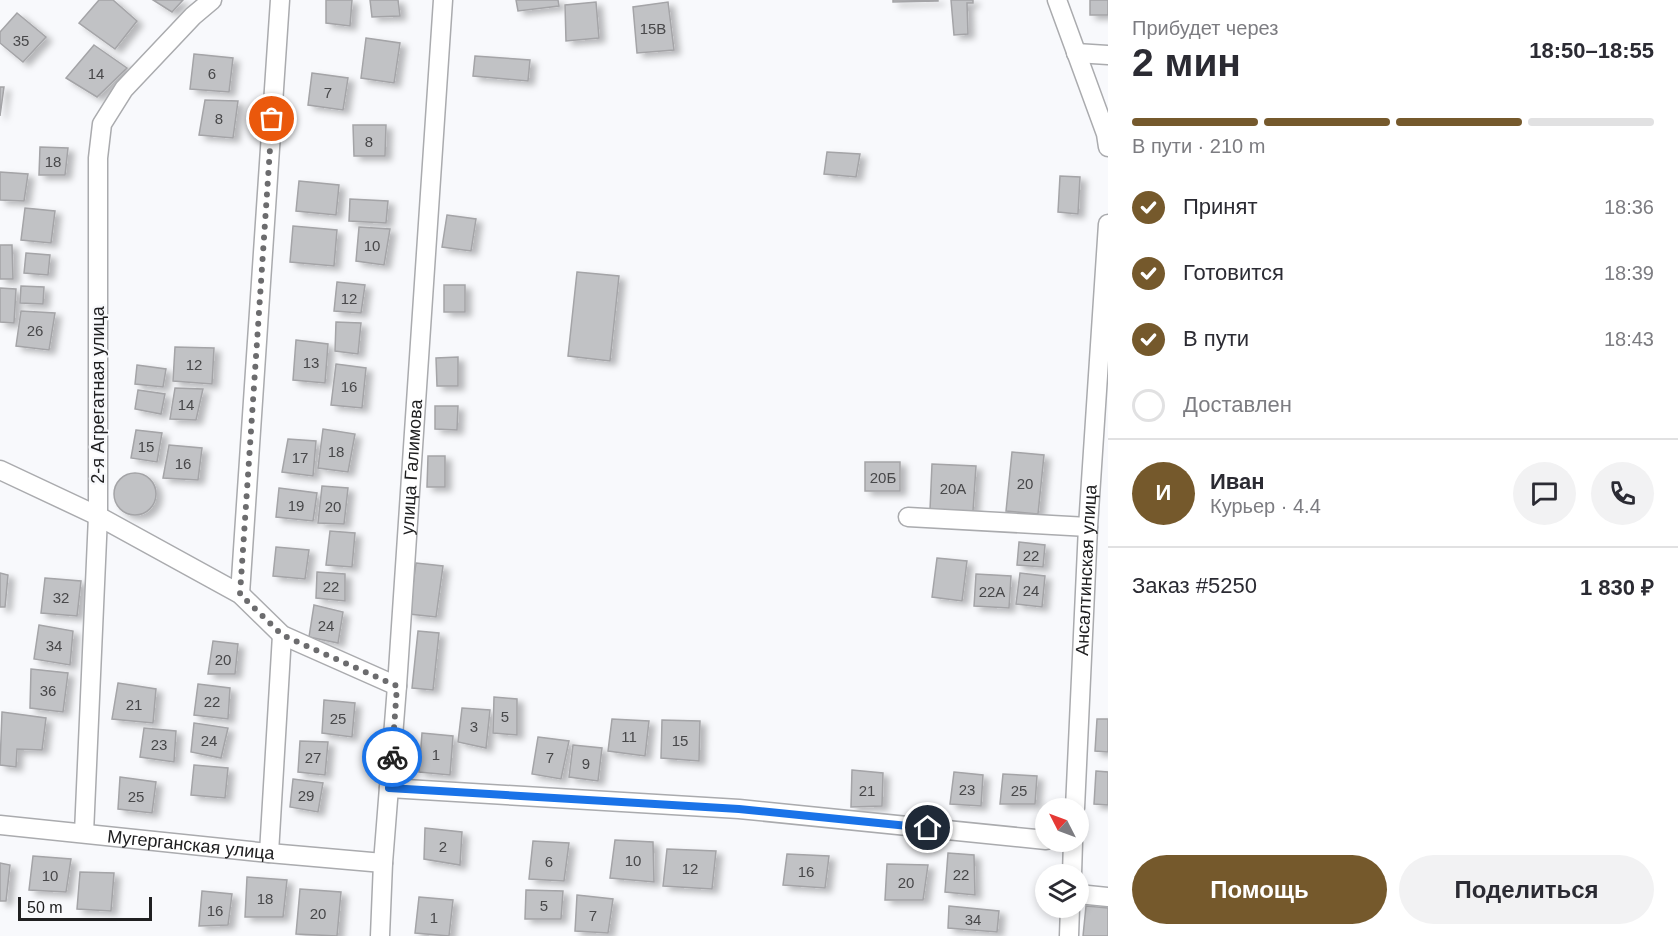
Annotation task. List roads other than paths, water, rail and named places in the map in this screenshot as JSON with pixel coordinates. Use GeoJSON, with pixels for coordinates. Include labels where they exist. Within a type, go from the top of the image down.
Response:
{"type":"FeatureCollection","features":[{"type":"Feature","properties":{"kind":"street","name":"2-я Агрегатная улица"},"geometry":{"type":"LineString","coordinates":[[84,833],[99,516],[98,159],[102,124],[124,89],[193,16],[212,0]]}},
{"type":"Feature","properties":{"kind":"street"},"geometry":{"type":"LineString","coordinates":[[240,594],[280,0]]}},
{"type":"Feature","properties":{"kind":"street","name":"улица Галимова"},"geometry":{"type":"LineString","coordinates":[[380,936],[383,863],[443,0]]}},
{"type":"Feature","properties":{"kind":"street"},"geometry":{"type":"LineString","coordinates":[[1057,0],[1106,134],[1108,147]]}},
{"type":"Feature","properties":{"kind":"street"},"geometry":{"type":"LineString","coordinates":[[1076,53],[1108,55]]}},
{"type":"Feature","properties":{"kind":"street","name":"Ансалтинская улица"},"geometry":{"type":"LineString","coordinates":[[1075,798],[1088,527],[1100,478],[1108,224]]}},
{"type":"Feature","properties":{"kind":"street"},"geometry":{"type":"LineString","coordinates":[[0,470],[99,516],[240,594],[282,635],[397,686]]}},
{"type":"Feature","properties":{"kind":"street"},"geometry":{"type":"LineString","coordinates":[[908,517],[1088,527]]}},
{"type":"Feature","properties":{"kind":"street"},"geometry":{"type":"LineString","coordinates":[[269,853],[282,635]]}},
{"type":"Feature","properties":{"kind":"street"},"geometry":{"type":"LineString","coordinates":[[389,788],[739,809],[1035,839]]}},
{"type":"Feature","properties":{"kind":"street","name":"Мугерганская улица"},"geometry":{"type":"LineString","coordinates":[[0,825],[383,863]]}},
{"type":"Feature","properties":{"kind":"street"},"geometry":{"type":"LineString","coordinates":[[1089,895],[1108,897]]}},
{"type":"Feature","properties":{"kind":"street"},"geometry":{"type":"LineString","coordinates":[[1069,936],[1070,918]]}}]}
